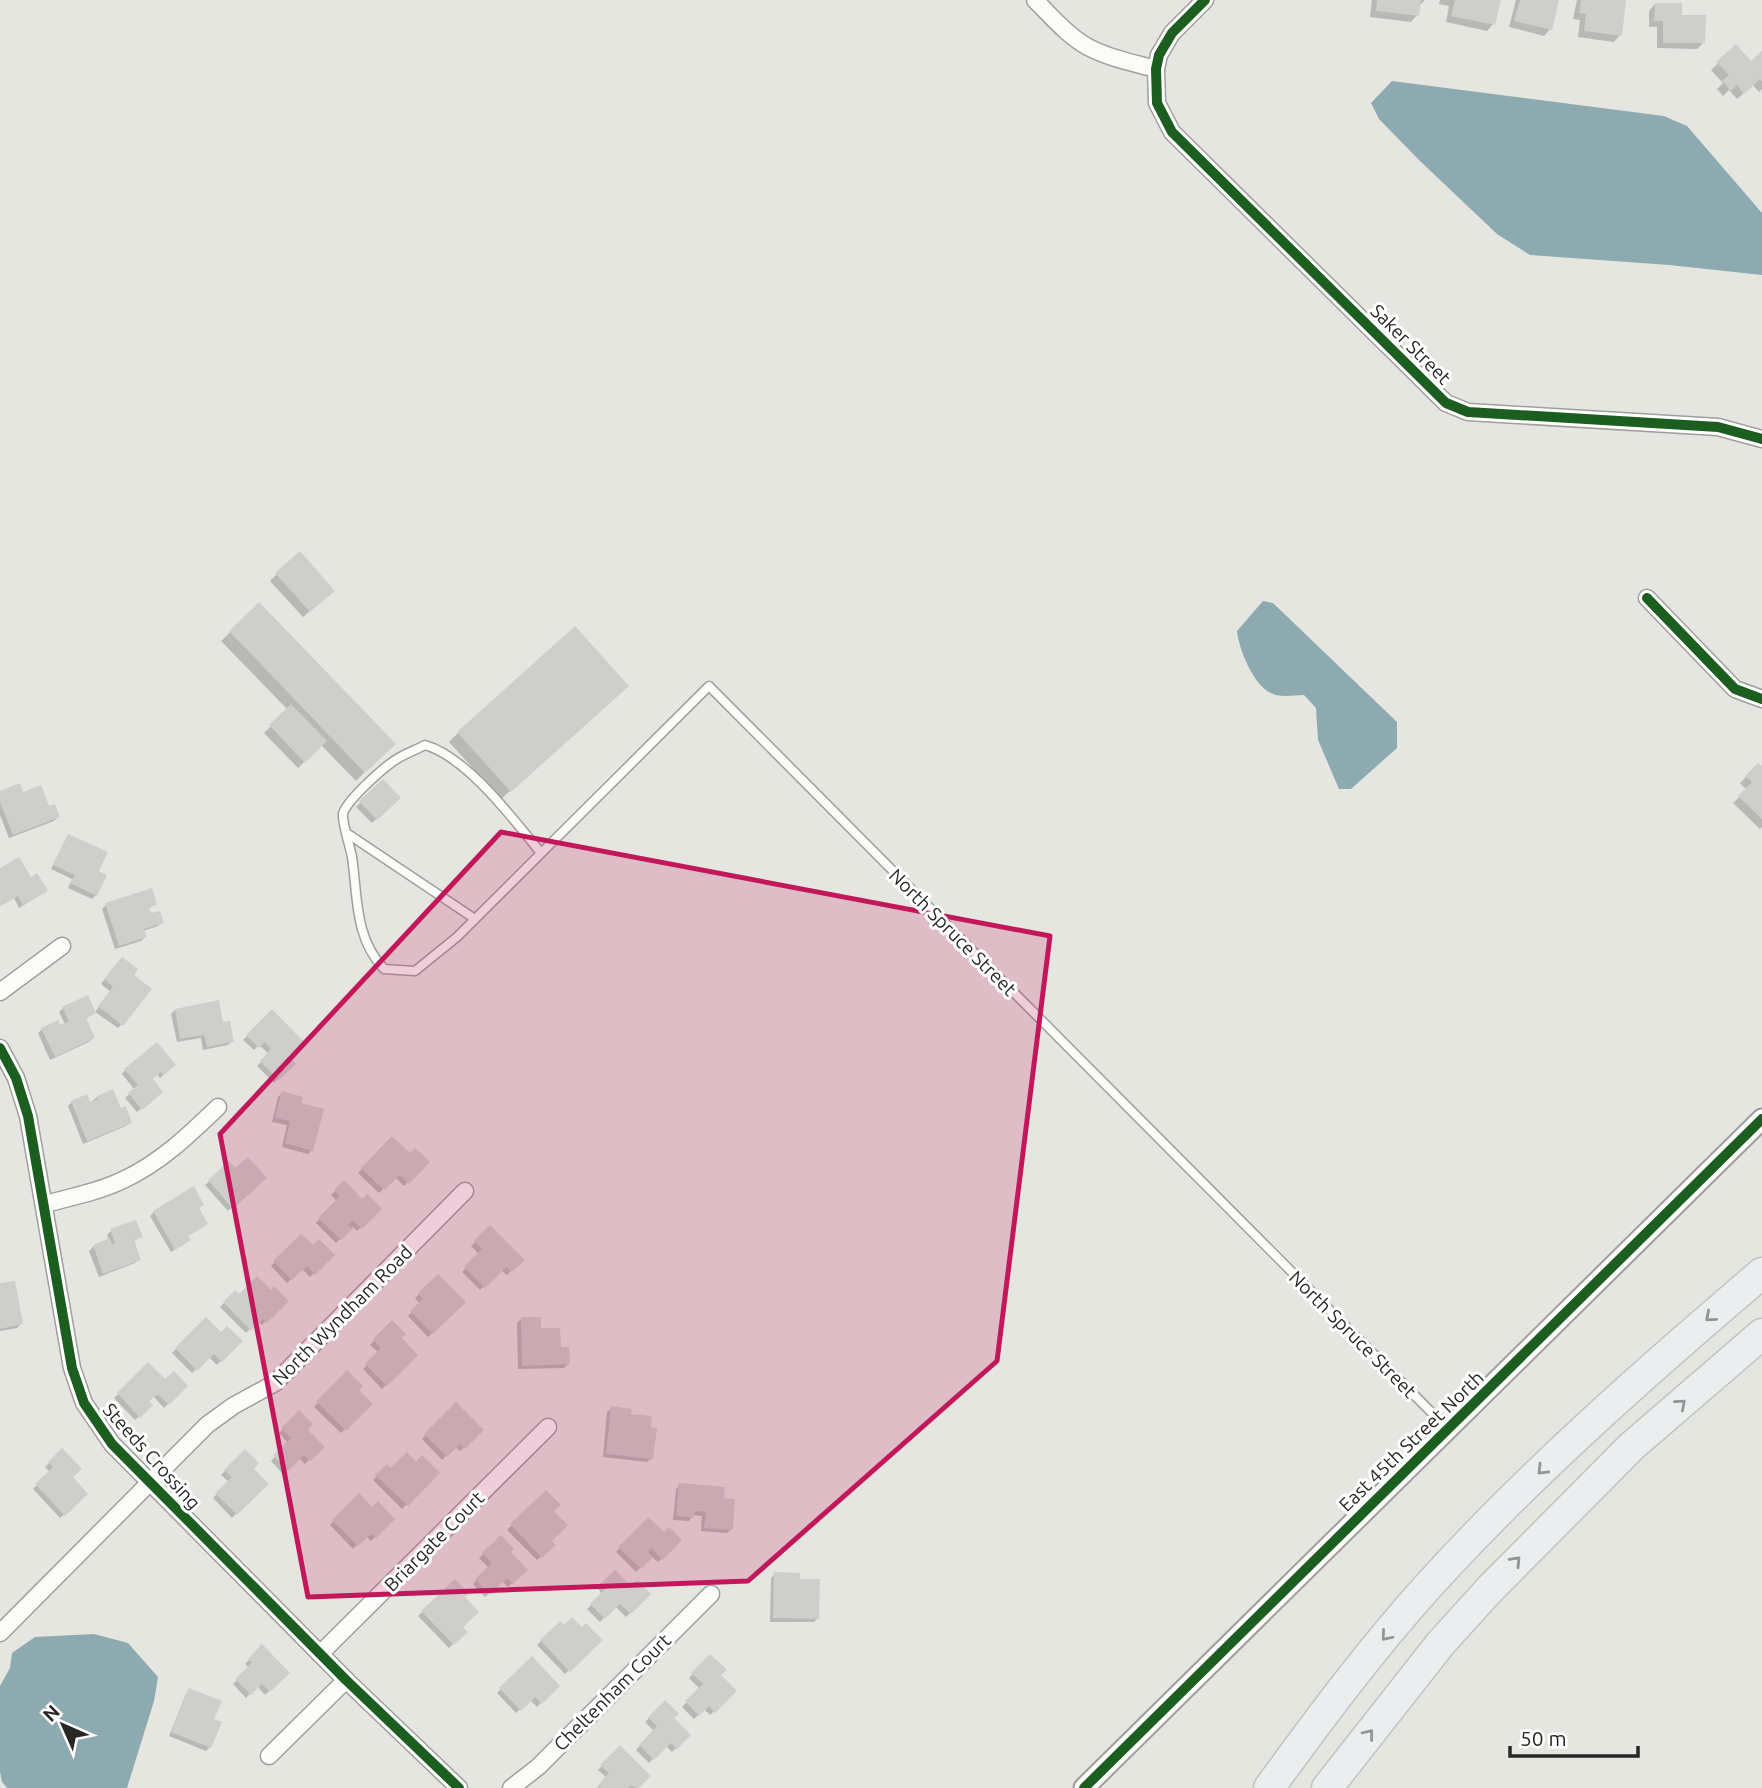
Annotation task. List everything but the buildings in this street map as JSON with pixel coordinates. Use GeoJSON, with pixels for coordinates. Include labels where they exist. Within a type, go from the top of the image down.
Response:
{"type":"FeatureCollection","features":[{"type":"Feature","properties":{"kind":"highway"},"geometry":{"type":"LineString","coordinates":[[1269,1788],[1367,1658],[1430,1584],[1554,1458],[1762,1273]]}},
{"type":"Feature","properties":{"kind":"highway"},"geometry":{"type":"LineString","coordinates":[[1327,1788],[1441,1643],[1490,1588],[1632,1446],[1762,1334]]}},
{"type":"Feature","properties":{"kind":"street"},"geometry":{"type":"LineString","coordinates":[[1035,0],[1086,46],[1115,58],[1156,69],[1159,55],[1172,33],[1205,0]]}},
{"type":"Feature","properties":{"kind":"street","name":"Saker Street"},"geometry":{"type":"LineString","coordinates":[[1156,69],[1157,103],[1172,132],[1446,403],[1468,412],[1718,427],[1762,439]]}},
{"type":"Feature","properties":{"kind":"street"},"geometry":{"type":"LineString","coordinates":[[1647,598],[1735,689],[1762,699]]}},
{"type":"Feature","properties":{"kind":"street"},"geometry":{"type":"LineString","coordinates":[[0,992],[62,946]]}},
{"type":"Feature","properties":{"kind":"street","name":"Steeds Crossing"},"geometry":{"type":"LineString","coordinates":[[0,1048],[24,1098],[66,1337],[77,1386],[84,1403],[102,1431],[150,1484],[346,1680],[459,1788]]}},
{"type":"Feature","properties":{"kind":"street"},"geometry":{"type":"LineString","coordinates":[[44,1203],[104,1188],[143,1170],[186,1138],[218,1107]]}},
{"type":"Feature","properties":{"kind":"street","name":"East 45th Street North"},"geometry":{"type":"LineString","coordinates":[[1084,1788],[1762,1119]]}},
{"type":"Feature","properties":{"kind":"street","name":"North Wyndham Road"},"geometry":{"type":"LineString","coordinates":[[0,1633],[222,1413],[275,1383],[465,1191]]}},
{"type":"Feature","properties":{"kind":"street","name":"Briargate Court"},"geometry":{"type":"LineString","coordinates":[[320,1654],[548,1427]]}},
{"type":"Feature","properties":{"kind":"street","name":"Cheltenham Court"},"geometry":{"type":"LineString","coordinates":[[511,1788],[538,1767],[711,1594]]}},
{"type":"Feature","properties":{"kind":"street"},"geometry":{"type":"LineString","coordinates":[[269,1756],[346,1680]]}},
{"type":"Feature","properties":{"kind":"lane","name":"North Spruce Street"},"geometry":{"type":"LineString","coordinates":[[348,834],[363,936],[373,958],[384,969],[415,971],[457,937],[709,686],[1448,1429]]}},
{"type":"Feature","properties":{"kind":"lane"},"geometry":{"type":"LineString","coordinates":[[475,919],[348,834],[343,815],[350,801],[391,763],[425,745],[439,749],[469,773],[541,853]]}},
{"type":"Feature","properties":{"kind":"highlighted area"},"geometry":{"type":"Polygon","coordinates":[[[501,832],[1050,936],[997,1361],[748,1581],[308,1597],[220,1134],[501,832]]]}},
{"type":"Feature","properties":{"kind":"water"},"geometry":{"type":"Polygon","coordinates":[[[1392,81],[1664,116],[1687,126],[1762,213],[1762,275],[1530,255],[1497,234],[1379,119],[1371,103],[1392,81]]]}},
{"type":"Feature","properties":{"kind":"water"},"geometry":{"type":"Polygon","coordinates":[[[1263,601],[1273,603],[1397,722],[1397,748],[1351,789],[1339,789],[1318,740],[1316,708],[1304,695],[1274,695],[1264,689],[1248,666],[1237,631],[1263,601]]]}},
{"type":"Feature","properties":{"kind":"water"},"geometry":{"type":"Polygon","coordinates":[[[94,1634],[128,1643],[158,1677],[154,1701],[127,1788],[7,1788],[2,1782],[0,1772],[0,1686],[10,1668],[12,1653],[35,1637],[94,1634]]]}},
{"type":"Feature","properties":{"kind":"cycle path"},"geometry":{"type":"LineString","coordinates":[[1205,0],[1172,33],[1159,55],[1156,69],[1157,103],[1172,132],[1446,403],[1468,412],[1718,427],[1762,439]]}},
{"type":"Feature","properties":{"kind":"cycle path"},"geometry":{"type":"LineString","coordinates":[[1647,598],[1735,689],[1762,699]]}},
{"type":"Feature","properties":{"kind":"cycle path"},"geometry":{"type":"LineString","coordinates":[[0,1048],[16,1078],[28,1116],[72,1368],[84,1403],[112,1444],[346,1680],[459,1788]]}},
{"type":"Feature","properties":{"kind":"cycle path"},"geometry":{"type":"LineString","coordinates":[[1084,1788],[1762,1119]]}}]}
